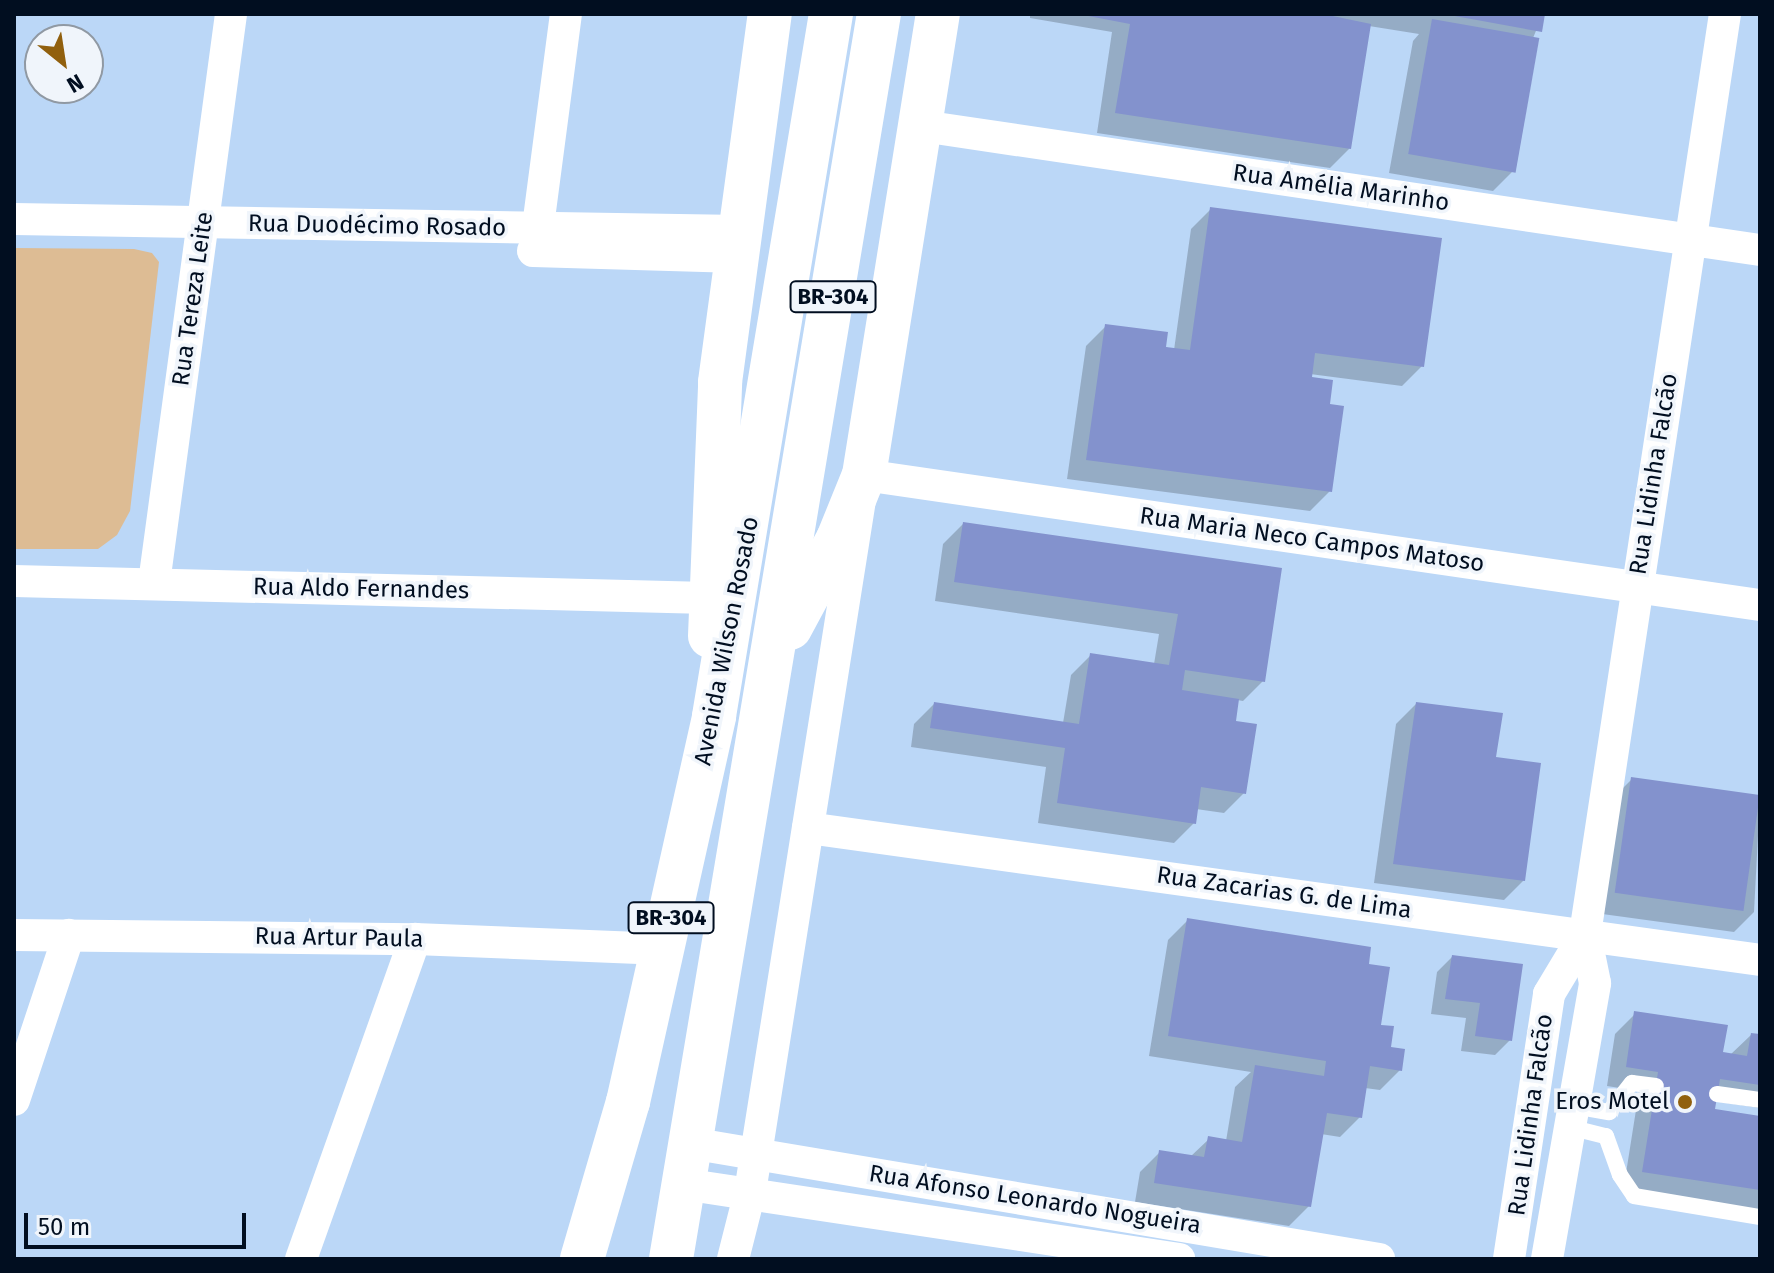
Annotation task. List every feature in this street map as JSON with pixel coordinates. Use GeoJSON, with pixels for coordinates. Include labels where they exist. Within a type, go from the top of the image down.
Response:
{"type":"FeatureCollection","features":[{"type":"Feature","properties":{"kind":"highway"},"geometry":{"type":"LineString","coordinates":[[724,585],[720,382],[770,14]]}},
{"type":"Feature","properties":{"kind":"highway","name":"Avenida Wilson Rosado"},"geometry":{"type":"LineString","coordinates":[[582,1259],[628,1102],[714,716],[724,585],[831,14]]}},
{"type":"Feature","properties":{"kind":"highway","name":"Avenida Wilson Rosado"},"geometry":{"type":"LineString","coordinates":[[671,1259],[879,14]]}},
{"type":"Feature","properties":{"kind":"highway"},"geometry":{"type":"LineString","coordinates":[[773,660],[838,539],[864,475],[938,14]]}},
{"type":"Feature","properties":{"kind":"street","name":"Rua Tereza Leite"},"geometry":{"type":"LineString","coordinates":[[154,583],[231,14]]}},
{"type":"Feature","properties":{"kind":"street"},"geometry":{"type":"LineString","coordinates":[[535,240],[566,14]]}},
{"type":"Feature","properties":{"kind":"street","name":"Rua Lidinha Falcão"},"geometry":{"type":"LineString","coordinates":[[1547,1259],[1595,983],[1585,934],[1725,14]]}},
{"type":"Feature","properties":{"kind":"street","name":"Rua Amélia Marinho"},"geometry":{"type":"LineString","coordinates":[[922,126],[1760,250]]}},
{"type":"Feature","properties":{"kind":"street","name":"Rua Duodécimo Rosado"},"geometry":{"type":"LineString","coordinates":[[14,219],[202,232],[739,244]]}},
{"type":"Feature","properties":{"kind":"street","name":"Rua Duodécimo Rosado"},"geometry":{"type":"LineString","coordinates":[[14,237],[202,232]]}},
{"type":"Feature","properties":{"kind":"street"},"geometry":{"type":"LineString","coordinates":[[733,1259],[750,1192],[864,475]]}},
{"type":"Feature","properties":{"kind":"street","name":"Rua Maria Neco Campos Matoso"},"geometry":{"type":"LineString","coordinates":[[864,475],[1760,605]]}},
{"type":"Feature","properties":{"kind":"street","name":"Rua Aldo Fernandes"},"geometry":{"type":"LineString","coordinates":[[14,581],[724,585]]}},
{"type":"Feature","properties":{"kind":"street","name":"Rua Zacarias G. de Lima"},"geometry":{"type":"LineString","coordinates":[[808,828],[1760,960]]}},
{"type":"Feature","properties":{"kind":"street","name":"Rua Lidinha Falcão"},"geometry":{"type":"LineString","coordinates":[[1509,1259],[1549,994],[1585,934]]}},
{"type":"Feature","properties":{"kind":"street","name":"Rua Artur Paula"},"geometry":{"type":"LineString","coordinates":[[14,935],[415,939],[664,949]]}},
{"type":"Feature","properties":{"kind":"street"},"geometry":{"type":"LineString","coordinates":[[14,1100],[69,935]]}},
{"type":"Feature","properties":{"kind":"street"},"geometry":{"type":"LineString","coordinates":[[301,1259],[415,939]]}},
{"type":"Feature","properties":{"kind":"street"},"geometry":{"type":"LineString","coordinates":[[1536,1087],[1573,1109]]}},
{"type":"Feature","properties":{"kind":"street","name":"Rua Afonso Leonardo Nogueira"},"geometry":{"type":"LineString","coordinates":[[687,1163],[756,1154],[1271,1249],[1379,1259]]}},
{"type":"Feature","properties":{"kind":"street","name":"Rua Afonso Leonardo Nogueira"},"geometry":{"type":"LineString","coordinates":[[687,1163],[750,1192],[1179,1259]]}},
{"type":"Feature","properties":{"kind":"lane"},"geometry":{"type":"LineString","coordinates":[[1573,1109],[1609,1112],[1632,1083],[1656,1086]]}},
{"type":"Feature","properties":{"kind":"lane"},"geometry":{"type":"LineString","coordinates":[[1717,1094],[1760,1100]]}},
{"type":"Feature","properties":{"kind":"lane"},"geometry":{"type":"LineString","coordinates":[[1573,1109],[1606,1136],[1620,1175],[1634,1196],[1760,1217]]}},
{"type":"Feature","properties":{"kind":"shaded area"},"geometry":{"type":"Polygon","coordinates":[[[14,248],[134,249],[152,253],[159,262],[130,511],[117,535],[98,549],[14,549],[14,248]]]}},
{"type":"Feature","properties":{"kind":"building"},"geometry":{"type":"Polygon","coordinates":[[[1078,14],[1323,14],[1371,24],[1351,149],[1115,113],[1130,24],[1078,14]]]}},
{"type":"Feature","properties":{"kind":"building"},"geometry":{"type":"Polygon","coordinates":[[[1444,14],[1545,14],[1542,32],[1444,14]]]}},
{"type":"Feature","properties":{"kind":"building"},"geometry":{"type":"Polygon","coordinates":[[[1432,19],[1539,38],[1516,173],[1408,154],[1432,19]]]}},
{"type":"Feature","properties":{"kind":"building"},"geometry":{"type":"Polygon","coordinates":[[[1210,207],[1442,238],[1424,367],[1315,353],[1312,377],[1333,380],[1330,404],[1344,406],[1332,492],[1086,460],[1105,324],[1168,332],[1166,347],[1190,350],[1210,207]]]}},
{"type":"Feature","properties":{"kind":"building"},"geometry":{"type":"Polygon","coordinates":[[[963,522],[1282,568],[1265,682],[1185,670],[1182,690],[1239,699],[1236,721],[1257,724],[1246,794],[1201,787],[1196,824],[1057,803],[1065,748],[930,728],[934,702],[1079,724],[1090,653],[1169,665],[1178,614],[954,582],[963,522]]]}},
{"type":"Feature","properties":{"kind":"building"},"geometry":{"type":"Polygon","coordinates":[[[1416,702],[1503,713],[1496,757],[1541,763],[1525,881],[1393,864],[1416,702]]]}},
{"type":"Feature","properties":{"kind":"building"},"geometry":{"type":"Polygon","coordinates":[[[1631,777],[1760,795],[1743,911],[1615,893],[1631,777]]]}},
{"type":"Feature","properties":{"kind":"building"},"geometry":{"type":"Polygon","coordinates":[[[1187,918],[1371,947],[1369,964],[1390,967],[1381,1025],[1394,1026],[1391,1047],[1405,1049],[1402,1071],[1370,1066],[1362,1118],[1327,1113],[1311,1207],[1154,1183],[1159,1150],[1204,1157],[1208,1136],[1242,1142],[1255,1065],[1324,1076],[1326,1061],[1168,1036],[1187,918]]]}},
{"type":"Feature","properties":{"kind":"building"},"geometry":{"type":"Polygon","coordinates":[[[1452,955],[1523,964],[1512,1041],[1475,1036],[1480,1003],[1445,999],[1452,955]]]}},
{"type":"Feature","properties":{"kind":"building","name":"Eros Motel"},"geometry":{"type":"Polygon","coordinates":[[[1634,1011],[1728,1025],[1723,1052],[1747,1056],[1751,1033],[1760,1034],[1760,1085],[1720,1079],[1715,1109],[1760,1116],[1760,1190],[1642,1172],[1658,1072],[1626,1067],[1634,1011]]]}},
{"type":"Feature","properties":{"kind":"place","name":"Eros Motel"},"geometry":{"type":"Point","coordinates":[1685,1102]}}]}
